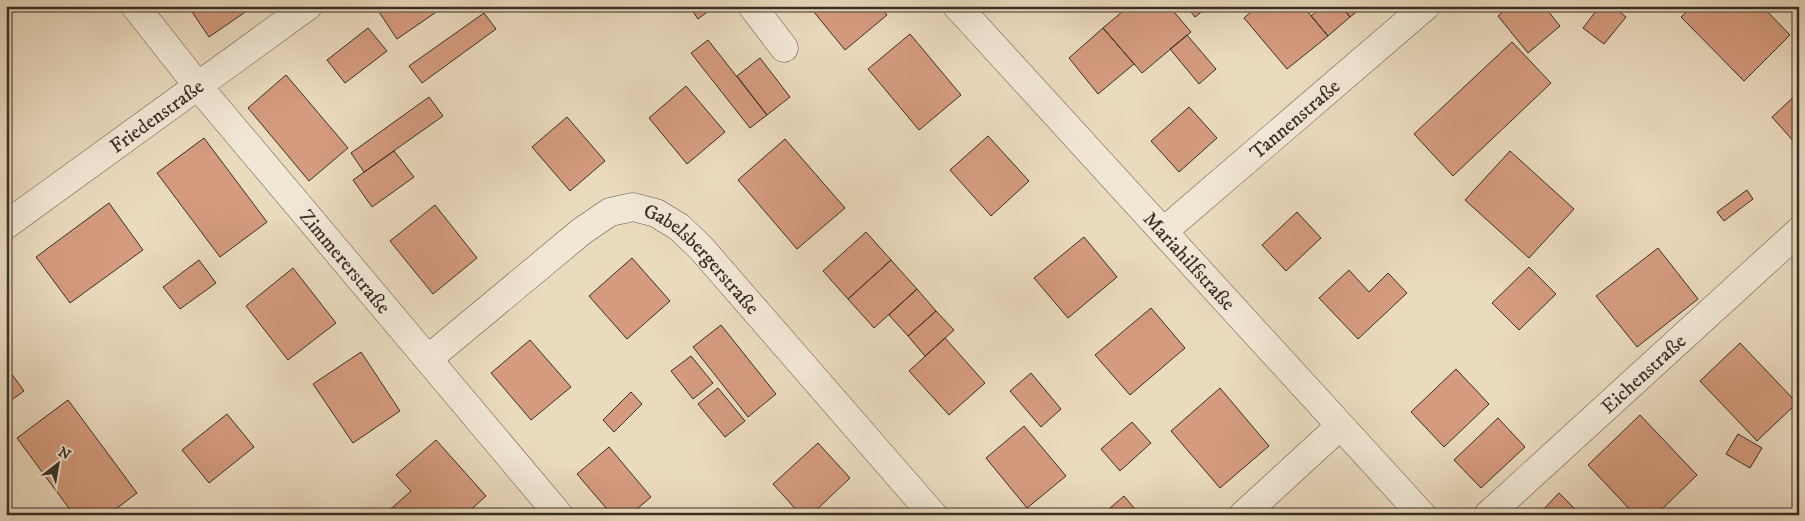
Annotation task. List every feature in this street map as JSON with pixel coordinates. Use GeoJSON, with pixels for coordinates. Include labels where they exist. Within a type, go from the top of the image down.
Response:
{"type":"FeatureCollection","features":[{"type":"Feature","properties":{"kind":"street","name":"Zimmererstraße"},"geometry":{"type":"LineString","coordinates":[[135,6],[198,86],[559,515]]}},
{"type":"Feature","properties":{"kind":"street","name":"Friedenstraße"},"geometry":{"type":"LineString","coordinates":[[6,225],[308,6]]}},
{"type":"Feature","properties":{"kind":"street"},"geometry":{"type":"LineString","coordinates":[[752,6],[784,48]]}},
{"type":"Feature","properties":{"kind":"street","name":"Mariahilfstraße"},"geometry":{"type":"LineString","coordinates":[[957,6],[1422,515]]}},
{"type":"Feature","properties":{"kind":"street","name":"Tannenstraße"},"geometry":{"type":"LineString","coordinates":[[1164,231],[1426,6]]}},
{"type":"Feature","properties":{"kind":"street","name":"Gabelsbergerstraße"},"geometry":{"type":"LineString","coordinates":[[428,359],[582,231],[610,212],[632,206],[656,213],[679,227],[701,248],[933,515]]}},
{"type":"Feature","properties":{"kind":"street","name":"Eichenstraße"},"geometry":{"type":"LineString","coordinates":[[1488,515],[1799,231]]}},
{"type":"Feature","properties":{"kind":"street"},"geometry":{"type":"LineString","coordinates":[[1243,515],[1340,426]]}},
{"type":"Feature","properties":{"kind":"building"},"geometry":{"type":"Polygon","coordinates":[[[188,6],[254,6],[209,37],[188,6]]]}},
{"type":"Feature","properties":{"kind":"building"},"geometry":{"type":"Polygon","coordinates":[[[375,6],[445,6],[397,39],[375,6]]]}},
{"type":"Feature","properties":{"kind":"building"},"geometry":{"type":"Polygon","coordinates":[[[689,6],[715,6],[698,19],[689,6]]]}},
{"type":"Feature","properties":{"kind":"building"},"geometry":{"type":"Polygon","coordinates":[[[809,6],[879,6],[887,15],[845,50],[809,6]]]}},
{"type":"Feature","properties":{"kind":"building"},"geometry":{"type":"Polygon","coordinates":[[[1129,6],[1169,6],[1191,32],[1142,73],[1103,28],[1129,6]]]}},
{"type":"Feature","properties":{"kind":"building"},"geometry":{"type":"Polygon","coordinates":[[[1186,6],[1209,6],[1195,17],[1186,6]]]}},
{"type":"Feature","properties":{"kind":"building"},"geometry":{"type":"Polygon","coordinates":[[[1258,6],[1303,6],[1328,36],[1287,69],[1244,18],[1258,6]]]}},
{"type":"Feature","properties":{"kind":"building"},"geometry":{"type":"Polygon","coordinates":[[[1323,6],[1341,6],[1350,17],[1328,36],[1311,16],[1323,6]]]}},
{"type":"Feature","properties":{"kind":"building"},"geometry":{"type":"Polygon","coordinates":[[[1341,6],[1364,6],[1350,17],[1341,6]]]}},
{"type":"Feature","properties":{"kind":"building"},"geometry":{"type":"Polygon","coordinates":[[[1509,6],[1544,6],[1560,26],[1528,53],[1498,16],[1509,6]]]}},
{"type":"Feature","properties":{"kind":"building"},"geometry":{"type":"Polygon","coordinates":[[[1600,6],[1612,6],[1626,17],[1604,44],[1583,28],[1600,6]]]}},
{"type":"Feature","properties":{"kind":"building"},"geometry":{"type":"Polygon","coordinates":[[[1693,6],[1762,6],[1790,35],[1744,81],[1681,17],[1693,6]]]}},
{"type":"Feature","properties":{"kind":"building"},"geometry":{"type":"Polygon","coordinates":[[[484,13],[496,29],[422,83],[409,66],[484,13]]]}},
{"type":"Feature","properties":{"kind":"building"},"geometry":{"type":"Polygon","coordinates":[[[368,28],[387,51],[345,83],[327,60],[368,28]]]}},
{"type":"Feature","properties":{"kind":"building"},"geometry":{"type":"Polygon","coordinates":[[[1103,28],[1134,64],[1098,94],[1069,58],[1103,28]]]}},
{"type":"Feature","properties":{"kind":"building"},"geometry":{"type":"Polygon","coordinates":[[[910,34],[961,95],[919,130],[868,69],[910,34]]]}},
{"type":"Feature","properties":{"kind":"building"},"geometry":{"type":"Polygon","coordinates":[[[1187,35],[1216,69],[1199,84],[1170,49],[1187,35]]]}},
{"type":"Feature","properties":{"kind":"building"},"geometry":{"type":"Polygon","coordinates":[[[708,40],[767,115],[750,128],[691,53],[708,40]]]}},
{"type":"Feature","properties":{"kind":"building"},"geometry":{"type":"Polygon","coordinates":[[[1512,42],[1551,83],[1453,176],[1414,134],[1512,42]]]}},
{"type":"Feature","properties":{"kind":"building"},"geometry":{"type":"Polygon","coordinates":[[[760,58],[790,97],[767,115],[737,76],[760,58]]]}},
{"type":"Feature","properties":{"kind":"building"},"geometry":{"type":"Polygon","coordinates":[[[286,75],[348,148],[309,181],[248,108],[286,75]]]}},
{"type":"Feature","properties":{"kind":"building"},"geometry":{"type":"Polygon","coordinates":[[[686,86],[725,132],[687,164],[649,118],[686,86]]]}},
{"type":"Feature","properties":{"kind":"building"},"geometry":{"type":"Polygon","coordinates":[[[1799,92],[1799,140],[1795,143],[1772,117],[1799,92]]]}},
{"type":"Feature","properties":{"kind":"building"},"geometry":{"type":"Polygon","coordinates":[[[429,97],[443,116],[364,172],[351,153],[429,97]]]}},
{"type":"Feature","properties":{"kind":"building"},"geometry":{"type":"Polygon","coordinates":[[[1189,107],[1217,138],[1179,172],[1151,141],[1189,107]]]}},
{"type":"Feature","properties":{"kind":"building"},"geometry":{"type":"Polygon","coordinates":[[[567,117],[605,161],[570,191],[532,147],[567,117]]]}},
{"type":"Feature","properties":{"kind":"building"},"geometry":{"type":"Polygon","coordinates":[[[988,136],[1029,181],[991,216],[950,170],[988,136]]]}},
{"type":"Feature","properties":{"kind":"building"},"geometry":{"type":"Polygon","coordinates":[[[204,138],[267,222],[220,257],[157,173],[204,138]]]}},
{"type":"Feature","properties":{"kind":"building"},"geometry":{"type":"Polygon","coordinates":[[[785,139],[845,208],[797,249],[738,180],[785,139]]]}},
{"type":"Feature","properties":{"kind":"building"},"geometry":{"type":"Polygon","coordinates":[[[394,151],[414,177],[372,207],[353,180],[394,151]]]}},
{"type":"Feature","properties":{"kind":"building"},"geometry":{"type":"Polygon","coordinates":[[[1510,151],[1574,209],[1529,258],[1465,200],[1510,151]]]}},
{"type":"Feature","properties":{"kind":"building"},"geometry":{"type":"Polygon","coordinates":[[[1747,190],[1753,199],[1724,221],[1717,212],[1747,190]]]}},
{"type":"Feature","properties":{"kind":"building"},"geometry":{"type":"Polygon","coordinates":[[[109,203],[143,250],[70,303],[36,257],[109,203]]]}},
{"type":"Feature","properties":{"kind":"building"},"geometry":{"type":"Polygon","coordinates":[[[435,205],[477,258],[433,294],[390,241],[435,205]]]}},
{"type":"Feature","properties":{"kind":"building"},"geometry":{"type":"Polygon","coordinates":[[[1297,212],[1321,238],[1286,271],[1262,245],[1297,212]]]}},
{"type":"Feature","properties":{"kind":"building"},"geometry":{"type":"Polygon","coordinates":[[[866,232],[891,260],[848,299],[823,271],[866,232]]]}},
{"type":"Feature","properties":{"kind":"building"},"geometry":{"type":"Polygon","coordinates":[[[1084,237],[1117,277],[1068,318],[1034,278],[1084,237]]]}},
{"type":"Feature","properties":{"kind":"building"},"geometry":{"type":"Polygon","coordinates":[[[1658,248],[1698,299],[1637,347],[1596,296],[1658,248]]]}},
{"type":"Feature","properties":{"kind":"building"},"geometry":{"type":"Polygon","coordinates":[[[632,258],[670,301],[627,339],[589,296],[632,258]]]}},
{"type":"Feature","properties":{"kind":"building"},"geometry":{"type":"Polygon","coordinates":[[[199,260],[216,283],[180,309],[163,287],[199,260]]]}},
{"type":"Feature","properties":{"kind":"building"},"geometry":{"type":"Polygon","coordinates":[[[891,260],[917,289],[874,328],[848,299],[891,260]]]}},
{"type":"Feature","properties":{"kind":"building"},"geometry":{"type":"Polygon","coordinates":[[[1529,267],[1556,294],[1519,330],[1492,303],[1529,267]]]}},
{"type":"Feature","properties":{"kind":"building"},"geometry":{"type":"Polygon","coordinates":[[[293,268],[336,323],[288,360],[246,306],[293,268]]]}},
{"type":"Feature","properties":{"kind":"building"},"geometry":{"type":"Polygon","coordinates":[[[1349,270],[1369,292],[1388,273],[1407,293],[1358,339],[1319,298],[1349,270]]]}},
{"type":"Feature","properties":{"kind":"building"},"geometry":{"type":"Polygon","coordinates":[[[917,289],[936,311],[908,336],[889,315],[917,289]]]}},
{"type":"Feature","properties":{"kind":"building"},"geometry":{"type":"Polygon","coordinates":[[[1151,308],[1185,348],[1130,395],[1095,355],[1151,308]]]}},
{"type":"Feature","properties":{"kind":"building"},"geometry":{"type":"Polygon","coordinates":[[[936,311],[954,330],[925,356],[908,336],[936,311]]]}},
{"type":"Feature","properties":{"kind":"building"},"geometry":{"type":"Polygon","coordinates":[[[721,325],[776,394],[748,417],[693,347],[721,325]]]}},
{"type":"Feature","properties":{"kind":"building"},"geometry":{"type":"Polygon","coordinates":[[[945,338],[985,383],[949,415],[909,371],[945,338]]]}},
{"type":"Feature","properties":{"kind":"building"},"geometry":{"type":"Polygon","coordinates":[[[530,340],[571,387],[531,420],[491,373],[530,340]]]}},
{"type":"Feature","properties":{"kind":"building"},"geometry":{"type":"Polygon","coordinates":[[[1740,343],[1797,403],[1757,441],[1700,381],[1740,343]]]}},
{"type":"Feature","properties":{"kind":"building"},"geometry":{"type":"Polygon","coordinates":[[[361,352],[400,411],[353,443],[313,384],[361,352]]]}},
{"type":"Feature","properties":{"kind":"building"},"geometry":{"type":"Polygon","coordinates":[[[691,356],[713,383],[693,399],[671,371],[691,356]]]}},
{"type":"Feature","properties":{"kind":"building"},"geometry":{"type":"Polygon","coordinates":[[[6,366],[24,391],[6,404],[6,366]]]}},
{"type":"Feature","properties":{"kind":"building"},"geometry":{"type":"Polygon","coordinates":[[[1456,369],[1489,404],[1444,447],[1411,412],[1456,369]]]}},
{"type":"Feature","properties":{"kind":"building"},"geometry":{"type":"Polygon","coordinates":[[[1031,373],[1061,409],[1041,427],[1010,391],[1031,373]]]}},
{"type":"Feature","properties":{"kind":"building"},"geometry":{"type":"Polygon","coordinates":[[[718,388],[745,421],[725,437],[698,404],[718,388]]]}},
{"type":"Feature","properties":{"kind":"building"},"geometry":{"type":"Polygon","coordinates":[[[1220,388],[1269,446],[1220,488],[1171,431],[1220,388]]]}},
{"type":"Feature","properties":{"kind":"building"},"geometry":{"type":"Polygon","coordinates":[[[631,392],[642,404],[614,432],[603,420],[631,392]]]}},
{"type":"Feature","properties":{"kind":"building"},"geometry":{"type":"Polygon","coordinates":[[[68,400],[137,493],[108,515],[74,515],[17,438],[68,400]]]}},
{"type":"Feature","properties":{"kind":"building"},"geometry":{"type":"Polygon","coordinates":[[[227,414],[254,447],[209,483],[182,450],[227,414]]]}},
{"type":"Feature","properties":{"kind":"building"},"geometry":{"type":"Polygon","coordinates":[[[1640,415],[1697,475],[1656,515],[1635,515],[1588,465],[1640,415]]]}},
{"type":"Feature","properties":{"kind":"building"},"geometry":{"type":"Polygon","coordinates":[[[1498,418],[1525,447],[1481,488],[1454,460],[1498,418]]]}},
{"type":"Feature","properties":{"kind":"building"},"geometry":{"type":"Polygon","coordinates":[[[1132,422],[1151,443],[1120,471],[1101,449],[1132,422]]]}},
{"type":"Feature","properties":{"kind":"building"},"geometry":{"type":"Polygon","coordinates":[[[1024,426],[1066,476],[1027,508],[986,458],[1024,426]]]}},
{"type":"Feature","properties":{"kind":"building"},"geometry":{"type":"Polygon","coordinates":[[[1738,434],[1762,448],[1750,468],[1726,454],[1738,434]]]}},
{"type":"Feature","properties":{"kind":"building"},"geometry":{"type":"Polygon","coordinates":[[[436,440],[486,496],[465,515],[384,515],[411,491],[396,475],[436,440]]]}},
{"type":"Feature","properties":{"kind":"building"},"geometry":{"type":"Polygon","coordinates":[[[818,443],[850,478],[811,515],[801,515],[773,484],[818,443]]]}},
{"type":"Feature","properties":{"kind":"building"},"geometry":{"type":"Polygon","coordinates":[[[609,447],[651,497],[630,515],[612,515],[577,474],[609,447]]]}},
{"type":"Feature","properties":{"kind":"building"},"geometry":{"type":"Polygon","coordinates":[[[1559,493],[1581,515],[1538,515],[1559,493]]]}},
{"type":"Feature","properties":{"kind":"building"},"geometry":{"type":"Polygon","coordinates":[[[1124,496],[1140,515],[1102,515],[1124,496]]]}}]}
